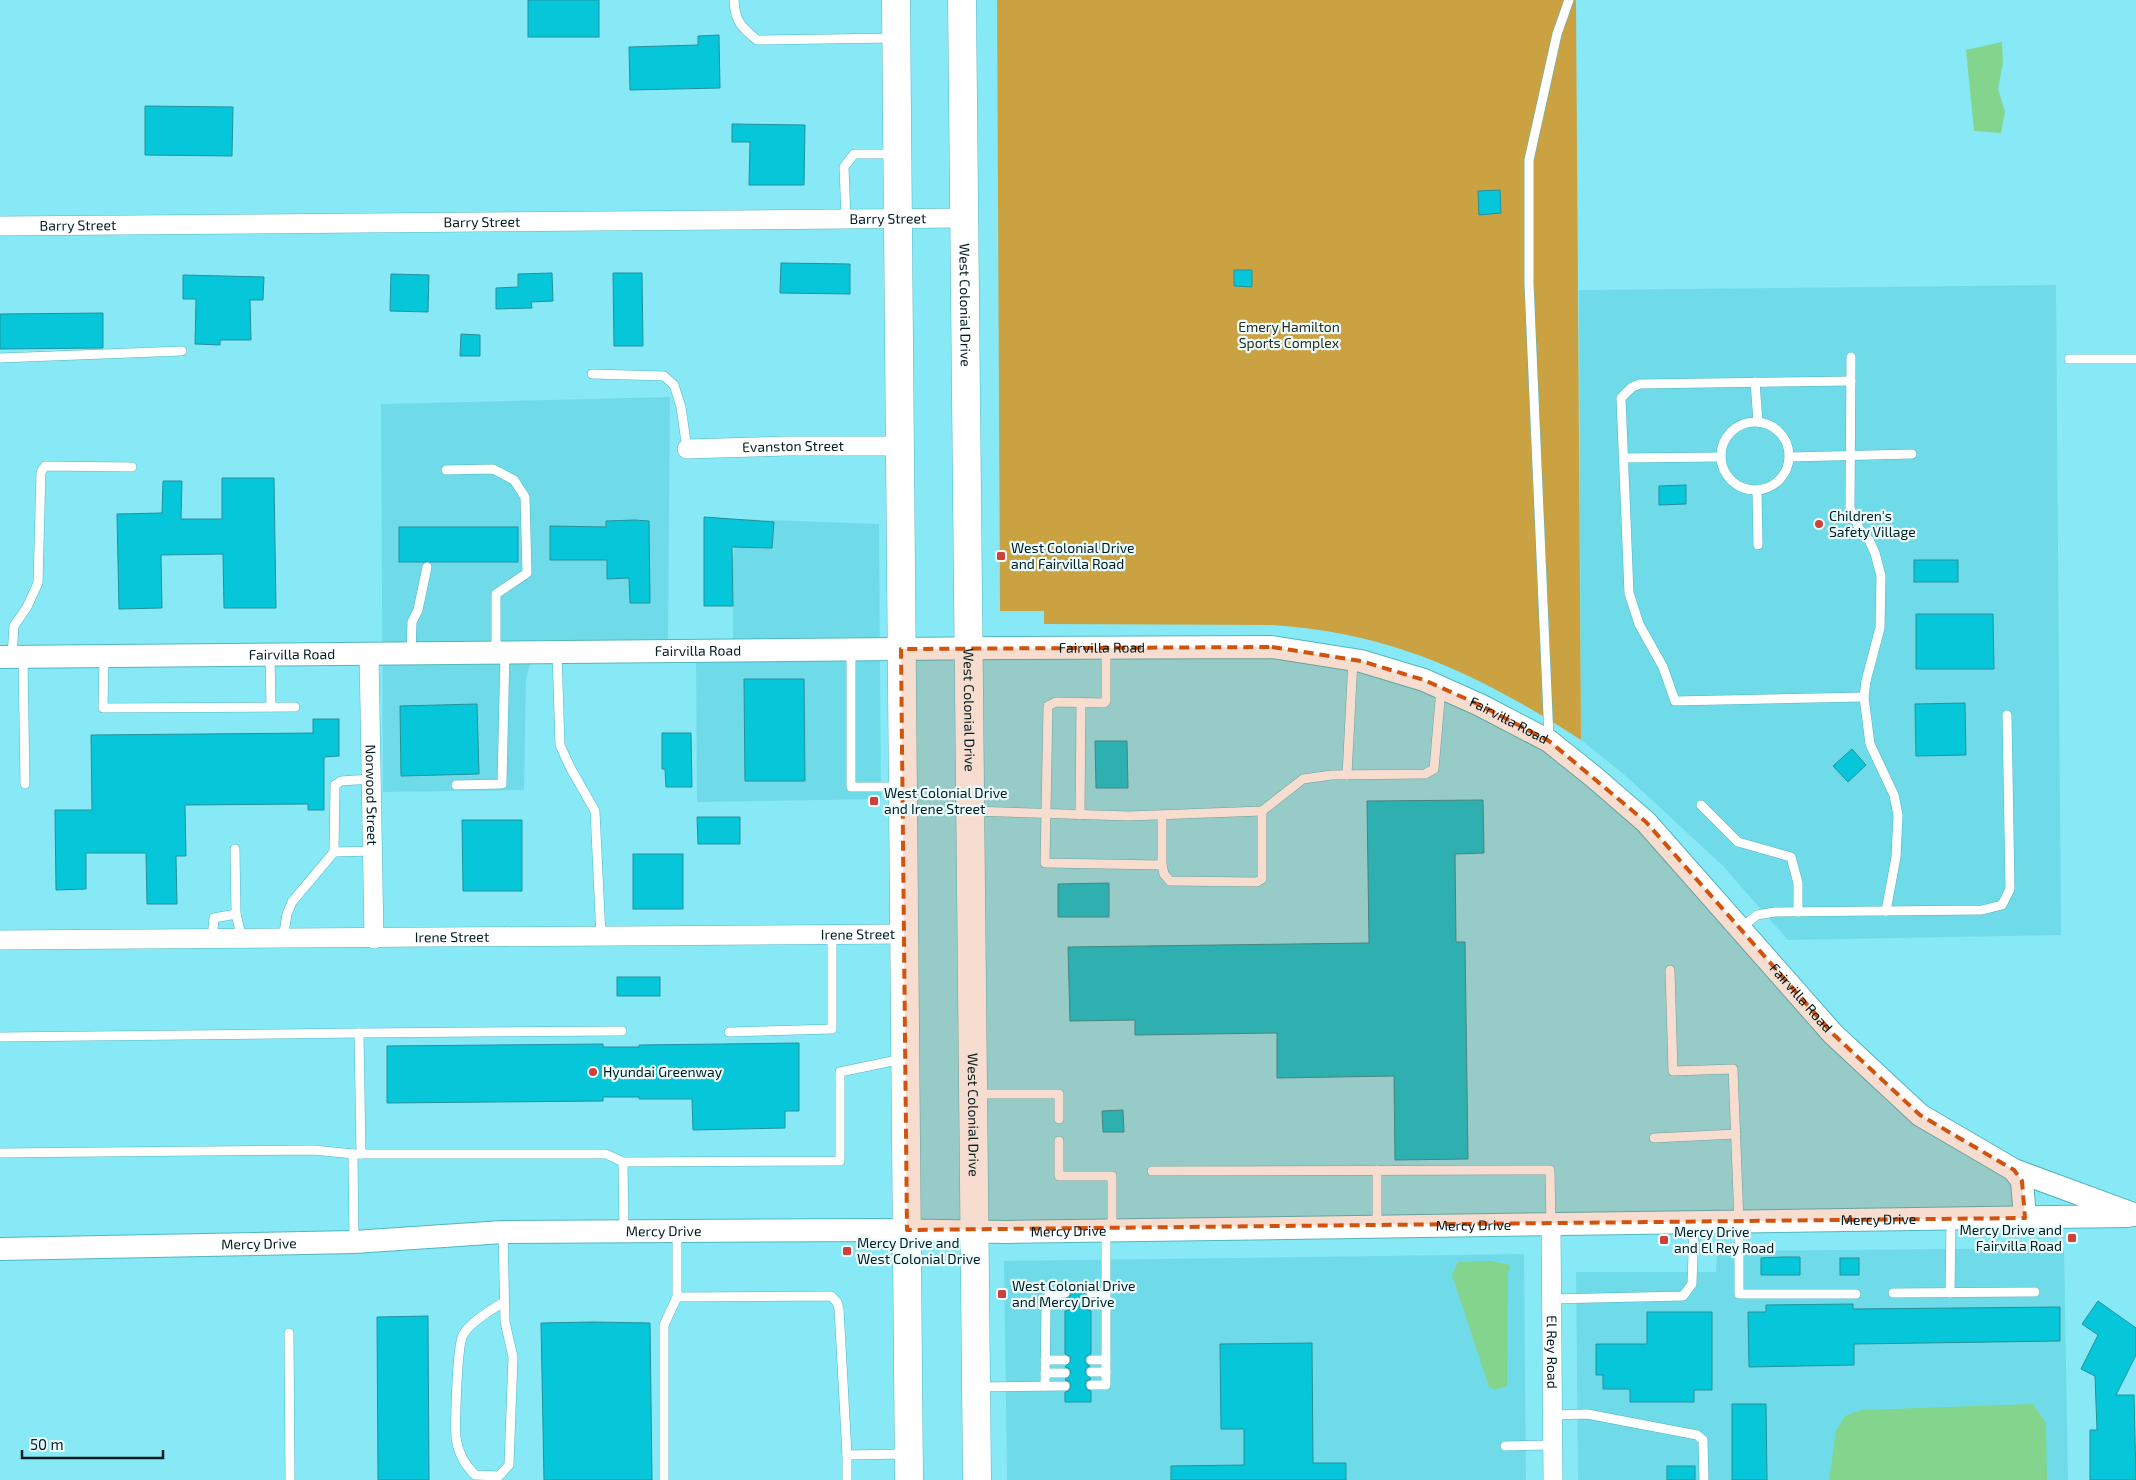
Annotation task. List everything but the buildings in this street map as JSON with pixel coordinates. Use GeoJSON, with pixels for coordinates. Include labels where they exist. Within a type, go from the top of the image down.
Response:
{"type":"FeatureCollection","features":[{"type":"Feature","properties":{"kind":"highway"},"geometry":{"type":"LineString","coordinates":[[896,0],[909,1467]]}},
{"type":"Feature","properties":{"kind":"highway","name":"West Colonial Drive"},"geometry":{"type":"LineString","coordinates":[[962,0],[977,1480]]}},
{"type":"Feature","properties":{"kind":"street","name":"Barry Street"},"geometry":{"type":"LineString","coordinates":[[0,226],[964,218]]}},
{"type":"Feature","properties":{"kind":"street","name":"Evanston Street"},"geometry":{"type":"LineString","coordinates":[[687,449],[787,446],[899,446]]}},
{"type":"Feature","properties":{"kind":"street","name":"Fairvilla Road"},"geometry":{"type":"LineString","coordinates":[[11,657],[968,648],[1272,648],[1353,660],[1424,680],[1480,704],[1550,741],[1646,822],[1833,1034],[1920,1115],[2014,1170],[2136,1216]]}},
{"type":"Feature","properties":{"kind":"street","name":"Norwood Street"},"geometry":{"type":"LineString","coordinates":[[369,653],[374,939]]}},
{"type":"Feature","properties":{"kind":"street","name":"Irene Street"},"geometry":{"type":"LineString","coordinates":[[0,940],[242,940],[905,934]]}},
{"type":"Feature","properties":{"kind":"street"},"geometry":{"type":"LineString","coordinates":[[2014,1170],[2022,1181],[2025,1218]]}},
{"type":"Feature","properties":{"kind":"street","name":"Mercy Drive"},"geometry":{"type":"LineString","coordinates":[[0,1249],[354,1242],[503,1232],[1109,1230],[2136,1216]]}},
{"type":"Feature","properties":{"kind":"street","name":"El Rey Road"},"geometry":{"type":"LineString","coordinates":[[1551,1224],[1552,1480]]}},
{"type":"Feature","properties":{"kind":"lane"},"geometry":{"type":"LineString","coordinates":[[734,0],[738,21],[744,30],[757,40],[896,38]]}},
{"type":"Feature","properties":{"kind":"lane"},"geometry":{"type":"LineString","coordinates":[[1550,741],[1529,284],[1529,160],[1557,34],[1569,0]]}},
{"type":"Feature","properties":{"kind":"lane"},"geometry":{"type":"LineString","coordinates":[[846,219],[844,167],[854,154],[896,154]]}},
{"type":"Feature","properties":{"kind":"lane"},"geometry":{"type":"LineString","coordinates":[[0,358],[182,352]]}},
{"type":"Feature","properties":{"kind":"lane"},"geometry":{"type":"LineString","coordinates":[[1850,357],[1850,508],[1860,530],[1869,540],[1881,576],[1880,628],[1866,681],[1864,697],[1870,744],[1894,796],[1898,815],[1896,857],[1886,911]]}},
{"type":"Feature","properties":{"kind":"lane"},"geometry":{"type":"LineString","coordinates":[[2069,360],[2136,360]]}},
{"type":"Feature","properties":{"kind":"lane"},"geometry":{"type":"LineString","coordinates":[[592,374],[664,376],[674,385],[681,407],[687,449]]}},
{"type":"Feature","properties":{"kind":"lane"},"geometry":{"type":"LineString","coordinates":[[1850,381],[1640,384],[1632,388],[1621,398],[1629,593],[1639,624],[1663,667],[1675,701],[1864,697]]}},
{"type":"Feature","properties":{"kind":"lane"},"geometry":{"type":"LineString","coordinates":[[1755,382],[1758,422]]}},
{"type":"Feature","properties":{"kind":"lane"},"geometry":{"type":"LineString","coordinates":[[1749,422],[1758,422],[1774,427],[1789,448],[1790,457],[1785,473],[1780,480],[1773,486],[1757,491],[1740,488],[1733,483],[1723,469],[1721,457],[1723,444],[1733,430],[1749,422]]}},
{"type":"Feature","properties":{"kind":"lane"},"geometry":{"type":"LineString","coordinates":[[1790,457],[1912,454]]}},
{"type":"Feature","properties":{"kind":"lane"},"geometry":{"type":"LineString","coordinates":[[1624,458],[1721,457]]}},
{"type":"Feature","properties":{"kind":"lane"},"geometry":{"type":"LineString","coordinates":[[25,784],[11,657],[14,626],[27,607],[38,583],[41,472],[45,466],[132,467]]}},
{"type":"Feature","properties":{"kind":"lane"},"geometry":{"type":"LineString","coordinates":[[446,470],[494,469],[514,480],[525,497],[527,573],[496,594],[500,652],[502,784],[456,785]]}},
{"type":"Feature","properties":{"kind":"lane"},"geometry":{"type":"LineString","coordinates":[[1757,491],[1758,545]]}},
{"type":"Feature","properties":{"kind":"lane"},"geometry":{"type":"LineString","coordinates":[[411,653],[412,622],[418,610],[427,567]]}},
{"type":"Feature","properties":{"kind":"lane"},"geometry":{"type":"LineString","coordinates":[[1106,648],[1106,701],[1104,703],[1056,702],[1048,706],[1045,863],[1162,865]]}},
{"type":"Feature","properties":{"kind":"lane"},"geometry":{"type":"LineString","coordinates":[[851,650],[851,787],[903,787]]}},
{"type":"Feature","properties":{"kind":"lane"},"geometry":{"type":"LineString","coordinates":[[557,652],[560,745],[595,811],[602,937]]}},
{"type":"Feature","properties":{"kind":"lane"},"geometry":{"type":"LineString","coordinates":[[270,654],[271,707]]}},
{"type":"Feature","properties":{"kind":"lane"},"geometry":{"type":"LineString","coordinates":[[104,657],[103,708],[295,707]]}},
{"type":"Feature","properties":{"kind":"lane"},"geometry":{"type":"LineString","coordinates":[[1347,775],[1353,660]]}},
{"type":"Feature","properties":{"kind":"lane"},"geometry":{"type":"LineString","coordinates":[[970,811],[1162,816],[1181,813],[1262,811],[1303,779],[1347,775],[1424,774],[1434,769],[1442,688]]}},
{"type":"Feature","properties":{"kind":"lane"},"geometry":{"type":"LineString","coordinates":[[1080,815],[1081,703]]}},
{"type":"Feature","properties":{"kind":"lane"},"geometry":{"type":"LineString","coordinates":[[1740,929],[1757,915],[1775,912],[1982,910],[2002,905],[2010,889],[2007,715]]}},
{"type":"Feature","properties":{"kind":"lane"},"geometry":{"type":"LineString","coordinates":[[283,939],[287,914],[292,902],[334,852],[335,785],[341,781],[371,779]]}},
{"type":"Feature","properties":{"kind":"lane"},"geometry":{"type":"LineString","coordinates":[[1701,805],[1738,842],[1792,857],[1798,883],[1798,912]]}},
{"type":"Feature","properties":{"kind":"lane"},"geometry":{"type":"LineString","coordinates":[[1162,816],[1162,865],[1164,874],[1170,880],[1257,882],[1262,879],[1262,811]]}},
{"type":"Feature","properties":{"kind":"lane"},"geometry":{"type":"LineString","coordinates":[[236,849],[236,914],[242,940]]}},
{"type":"Feature","properties":{"kind":"lane"},"geometry":{"type":"LineString","coordinates":[[334,852],[373,851]]}},
{"type":"Feature","properties":{"kind":"lane"},"geometry":{"type":"LineString","coordinates":[[212,940],[214,918],[236,914]]}},
{"type":"Feature","properties":{"kind":"lane"},"geometry":{"type":"LineString","coordinates":[[729,1032],[832,1028],[832,935]]}},
{"type":"Feature","properties":{"kind":"lane"},"geometry":{"type":"LineString","coordinates":[[1670,970],[1674,1072],[1733,1069],[1739,1222],[1739,1294],[1856,1294]]}},
{"type":"Feature","properties":{"kind":"lane"},"geometry":{"type":"LineString","coordinates":[[0,1036],[622,1031]]}},
{"type":"Feature","properties":{"kind":"lane"},"geometry":{"type":"LineString","coordinates":[[354,1242],[359,1033]]}},
{"type":"Feature","properties":{"kind":"lane"},"geometry":{"type":"LineString","coordinates":[[0,1153],[314,1150],[357,1154],[606,1154],[622,1162],[840,1161],[840,1072],[906,1058]]}},
{"type":"Feature","properties":{"kind":"lane"},"geometry":{"type":"LineString","coordinates":[[973,1094],[1060,1094],[1060,1120]]}},
{"type":"Feature","properties":{"kind":"lane"},"geometry":{"type":"LineString","coordinates":[[1654,1138],[1736,1134]]}},
{"type":"Feature","properties":{"kind":"lane"},"geometry":{"type":"LineString","coordinates":[[1060,1140],[1060,1176],[1112,1176],[1106,1292],[1106,1385],[1091,1385]]}},
{"type":"Feature","properties":{"kind":"lane"},"geometry":{"type":"LineString","coordinates":[[622,1162],[624,1231]]}},
{"type":"Feature","properties":{"kind":"lane"},"geometry":{"type":"LineString","coordinates":[[1377,1170],[1377,1226]]}},
{"type":"Feature","properties":{"kind":"lane"},"geometry":{"type":"LineString","coordinates":[[1152,1171],[1550,1170],[1551,1224]]}},
{"type":"Feature","properties":{"kind":"lane"},"geometry":{"type":"LineString","coordinates":[[1950,1293],[1951,1219]]}},
{"type":"Feature","properties":{"kind":"lane"},"geometry":{"type":"LineString","coordinates":[[1551,1299],[1682,1296],[1692,1284],[1694,1222]]}},
{"type":"Feature","properties":{"kind":"lane"},"geometry":{"type":"LineString","coordinates":[[664,1480],[664,1325],[678,1296],[677,1231]]}},
{"type":"Feature","properties":{"kind":"lane"},"geometry":{"type":"LineString","coordinates":[[503,1232],[505,1322],[513,1357],[509,1465],[498,1476],[475,1475],[465,1464],[456,1439],[456,1391],[463,1336],[486,1312],[504,1302]]}},
{"type":"Feature","properties":{"kind":"lane"},"geometry":{"type":"LineString","coordinates":[[1091,1293],[1106,1292]]}},
{"type":"Feature","properties":{"kind":"lane"},"geometry":{"type":"LineString","coordinates":[[1893,1293],[2035,1292]]}},
{"type":"Feature","properties":{"kind":"lane"},"geometry":{"type":"LineString","coordinates":[[1045,1386],[1046,1305],[1049,1294],[1065,1293]]}},
{"type":"Feature","properties":{"kind":"lane"},"geometry":{"type":"LineString","coordinates":[[678,1296],[831,1296],[837,1302],[839,1309],[847,1480]]}},
{"type":"Feature","properties":{"kind":"lane"},"geometry":{"type":"LineString","coordinates":[[1046,1305],[1065,1305]]}},
{"type":"Feature","properties":{"kind":"lane"},"geometry":{"type":"LineString","coordinates":[[1091,1305],[1106,1305]]}},
{"type":"Feature","properties":{"kind":"lane"},"geometry":{"type":"LineString","coordinates":[[288,1333],[290,1480]]}},
{"type":"Feature","properties":{"kind":"lane"},"geometry":{"type":"LineString","coordinates":[[1045,1360],[1065,1360]]}},
{"type":"Feature","properties":{"kind":"lane"},"geometry":{"type":"LineString","coordinates":[[1091,1360],[1106,1360]]}},
{"type":"Feature","properties":{"kind":"lane"},"geometry":{"type":"LineString","coordinates":[[1091,1372],[1106,1372]]}},
{"type":"Feature","properties":{"kind":"lane"},"geometry":{"type":"LineString","coordinates":[[1045,1373],[1065,1373]]}},
{"type":"Feature","properties":{"kind":"lane"},"geometry":{"type":"LineString","coordinates":[[976,1387],[1065,1386]]}},
{"type":"Feature","properties":{"kind":"lane"},"geometry":{"type":"LineString","coordinates":[[1553,1415],[1586,1414],[1697,1435],[1703,1440],[1704,1480]]}},
{"type":"Feature","properties":{"kind":"lane"},"geometry":{"type":"LineString","coordinates":[[1505,1446],[1552,1445]]}},
{"type":"Feature","properties":{"kind":"lane"},"geometry":{"type":"LineString","coordinates":[[847,1455],[909,1467]]}},
{"type":"Feature","properties":{"kind":"highlighted area"},"geometry":{"type":"Polygon","coordinates":[[[1272,647],[1361,661],[1424,680],[1480,705],[1549,741],[1646,822],[1833,1034],[1920,1115],[2014,1170],[2022,1181],[2025,1218],[1551,1224],[907,1230],[901,649],[1272,647]]]}},
{"type":"Feature","properties":{"kind":"shaded area"},"geometry":{"type":"Polygon","coordinates":[[[2002,42],[2003,63],[1998,89],[2005,112],[2001,133],[1974,131],[1966,50],[2002,42]]]}},
{"type":"Feature","properties":{"kind":"shaded area","name":"Children's Safety Village"},"geometry":{"type":"Polygon","coordinates":[[[2056,285],[2061,935],[1788,940],[1723,866],[1627,777],[1581,740],[1579,290],[2056,285]]]}},
{"type":"Feature","properties":{"kind":"shaded area"},"geometry":{"type":"Polygon","coordinates":[[[670,397],[668,640],[536,640],[526,680],[524,790],[383,792],[381,404],[670,397]]]}},
{"type":"Feature","properties":{"kind":"shaded area"},"geometry":{"type":"Polygon","coordinates":[[[739,519],[879,524],[881,799],[697,802],[696,660],[733,659],[733,557],[739,519]]]}},
{"type":"Feature","properties":{"kind":"shaded area"},"geometry":{"type":"Polygon","coordinates":[[[2064,1248],[2068,1480],[1578,1480],[1576,1272],[1716,1272],[1717,1251],[2064,1248]]]}},
{"type":"Feature","properties":{"kind":"shaded area"},"geometry":{"type":"Polygon","coordinates":[[[1524,1254],[1526,1480],[1007,1480],[1004,1261],[1524,1254]]]}},
{"type":"Feature","properties":{"kind":"shaded area"},"geometry":{"type":"Polygon","coordinates":[[[1489,1261],[1508,1264],[1510,1268],[1508,1272],[1507,1386],[1495,1390],[1489,1387],[1452,1275],[1458,1262],[1489,1261]]]}},
{"type":"Feature","properties":{"kind":"shaded area"},"geometry":{"type":"Polygon","coordinates":[[[2033,1404],[2046,1423],[2047,1480],[1829,1480],[1836,1431],[1845,1416],[1862,1410],[2033,1404]]]}},
{"type":"Feature","properties":{"kind":"green space","name":"Emery Hamilton Sports Complex"},"geometry":{"type":"Polygon","coordinates":[[[997,0],[1576,0],[1581,740],[1544,717],[1471,677],[1434,661],[1358,637],[1272,625],[1044,624],[1044,611],[1000,611],[997,0]]]}},
{"type":"Feature","properties":{"kind":"place","name":"Children's Safety Village"},"geometry":{"type":"Point","coordinates":[1819,524]}},
{"type":"Feature","properties":{"kind":"place","name":"West Colonial Drive and Fairvilla Road"},"geometry":{"type":"Point","coordinates":[1001,556]}},
{"type":"Feature","properties":{"kind":"place","name":"West Colonial Drive and Irene Street"},"geometry":{"type":"Point","coordinates":[874,801]}},
{"type":"Feature","properties":{"kind":"place","name":"Hyundai Greenway"},"geometry":{"type":"Point","coordinates":[593,1072]}},
{"type":"Feature","properties":{"kind":"place","name":"Mercy Drive and Fairvilla Road"},"geometry":{"type":"Point","coordinates":[2072,1238]}},
{"type":"Feature","properties":{"kind":"place","name":"Mercy Drive and El Rey Road"},"geometry":{"type":"Point","coordinates":[1664,1240]}},
{"type":"Feature","properties":{"kind":"place","name":"Mercy Drive and West Colonial Drive"},"geometry":{"type":"Point","coordinates":[847,1251]}},
{"type":"Feature","properties":{"kind":"place","name":"West Colonial Drive and Mercy Drive"},"geometry":{"type":"Point","coordinates":[1002,1294]}}]}
